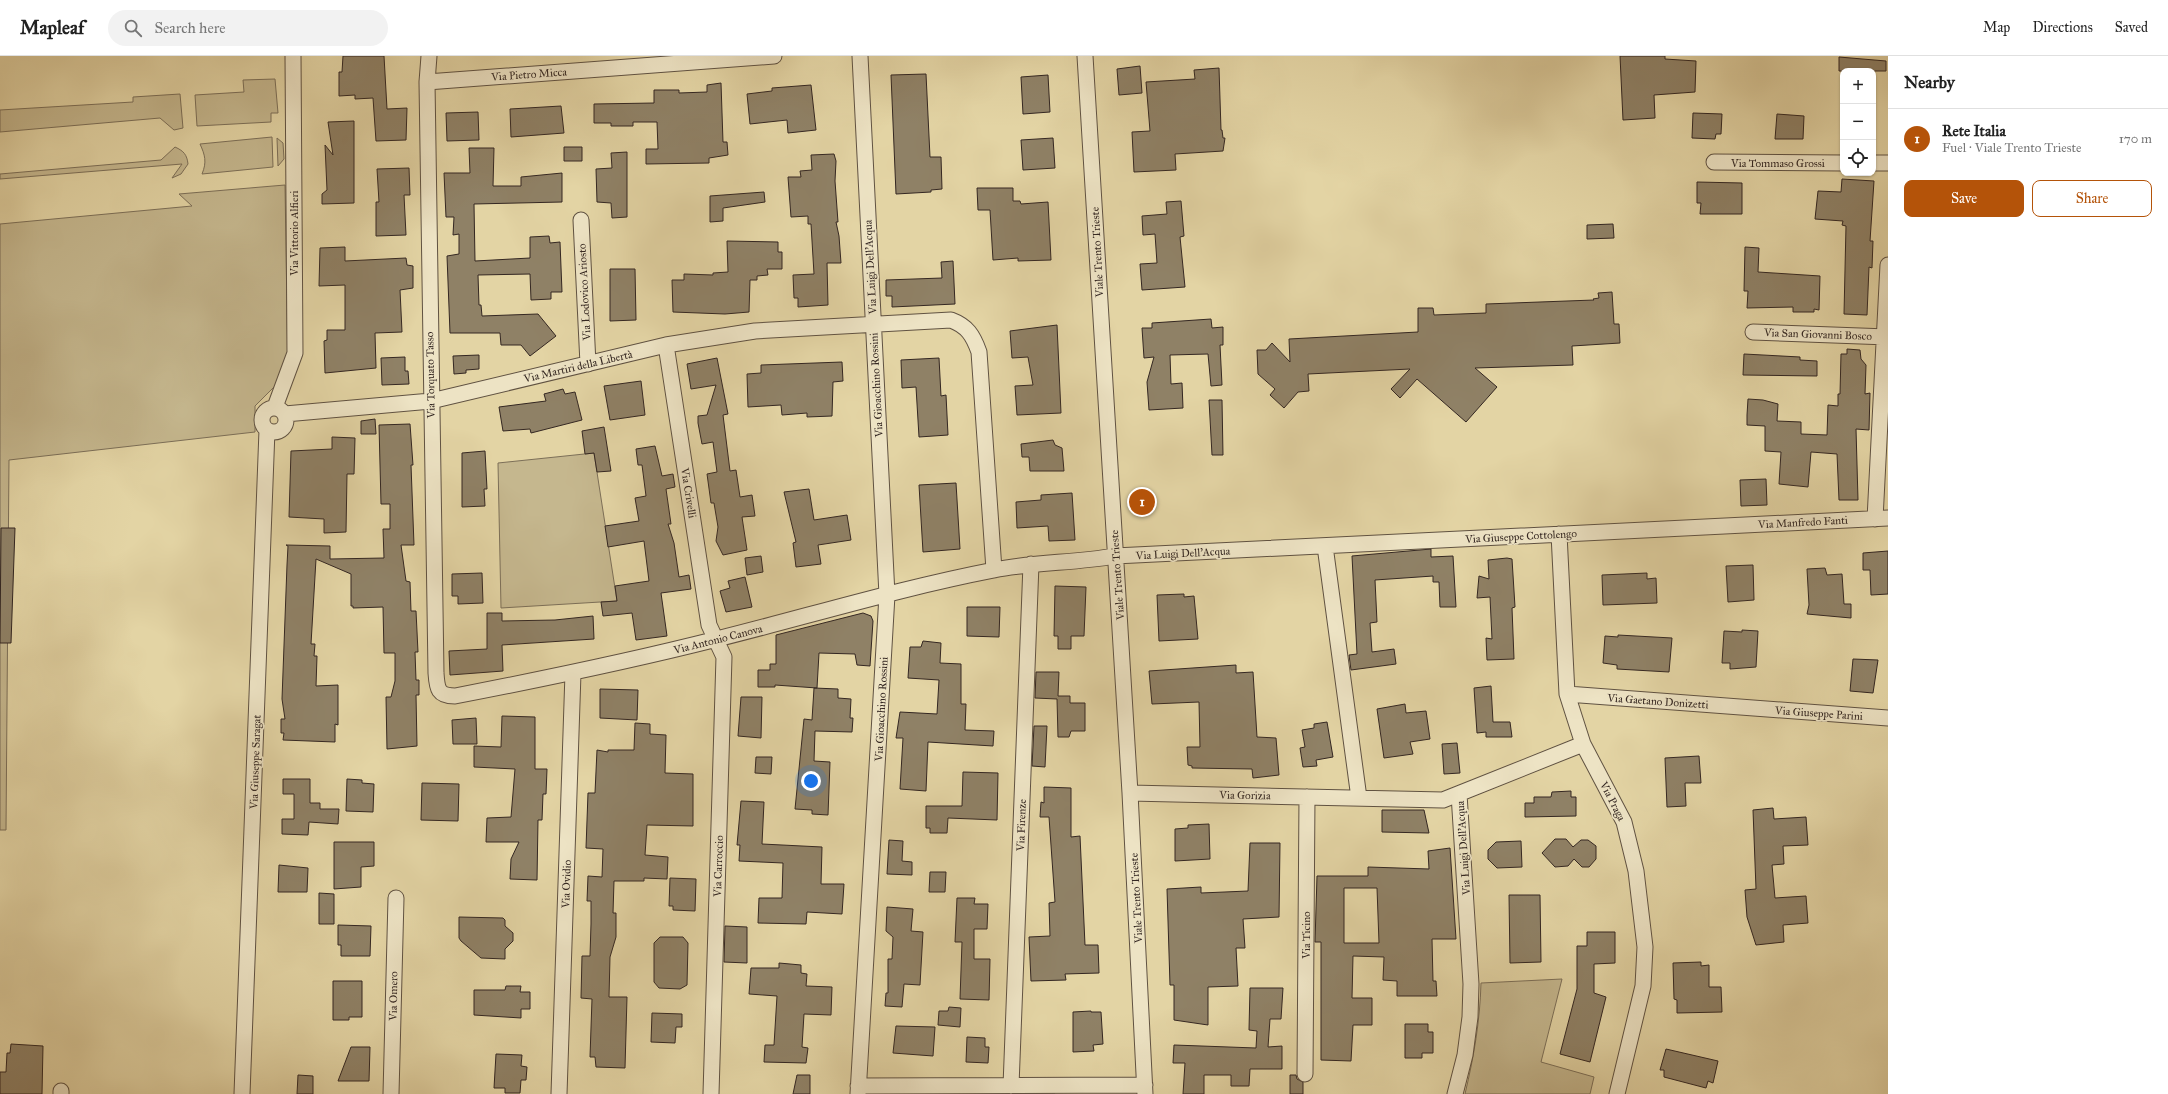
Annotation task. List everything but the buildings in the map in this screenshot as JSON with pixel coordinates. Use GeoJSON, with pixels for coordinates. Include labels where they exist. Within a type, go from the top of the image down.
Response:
{"type":"FeatureCollection","features":[{"type":"Feature","properties":{"kind":"street","name":"Via Vittorio Alfieri"},"geometry":{"type":"LineString","coordinates":[[280,410],[295,353],[293,56]]}},
{"type":"Feature","properties":{"kind":"street","name":"Via Torquato Tasso"},"geometry":{"type":"LineString","coordinates":[[429,56],[427,82],[431,401],[436,688],[440,693]]}},
{"type":"Feature","properties":{"kind":"street","name":"Via Pietro Micca"},"geometry":{"type":"LineString","coordinates":[[427,82],[774,56]]}},
{"type":"Feature","properties":{"kind":"street","name":"Via Luigi Dell'Acqua"},"geometry":{"type":"LineString","coordinates":[[860,56],[873,324],[951,320],[969,330],[975,340],[981,366],[994,570],[1031,564],[1094,560],[1115,556],[1325,546]]}},
{"type":"Feature","properties":{"kind":"street","name":"Viale Trento Trieste"},"geometry":{"type":"LineString","coordinates":[[1085,56],[1130,793],[1145,1090]]}},
{"type":"Feature","properties":{"kind":"street","name":"Via Tommaso Grossi"},"geometry":{"type":"LineString","coordinates":[[1714,162],[1840,163]]}},
{"type":"Feature","properties":{"kind":"street"},"geometry":{"type":"LineString","coordinates":[[1876,163],[1888,164]]}},
{"type":"Feature","properties":{"kind":"street","name":"Via Lodovico Ariosto"},"geometry":{"type":"LineString","coordinates":[[581,220],[588,364]]}},
{"type":"Feature","properties":{"kind":"street","name":"Via San Giovanni Bosco"},"geometry":{"type":"LineString","coordinates":[[1881,518],[1888,266]]}},
{"type":"Feature","properties":{"kind":"street","name":"Via Martiri della Libertà"},"geometry":{"type":"LineString","coordinates":[[280,410],[431,401],[666,345],[755,331],[873,324]]}},
{"type":"Feature","properties":{"kind":"street","name":"Via Gioacchino Rossini"},"geometry":{"type":"LineString","coordinates":[[858,1090],[887,595],[873,324]]}},
{"type":"Feature","properties":{"kind":"street","name":"Via San Giovanni Bosco"},"geometry":{"type":"LineString","coordinates":[[1753,332],[1886,337]]}},
{"type":"Feature","properties":{"kind":"street","name":"Via Crivelli"},"geometry":{"type":"LineString","coordinates":[[666,345],[709,625],[717,639]]}},
{"type":"Feature","properties":{"kind":"street","name":"Via Giuseppe Saragat"},"geometry":{"type":"LineString","coordinates":[[242,1094],[267,430],[262,424],[262,416],[267,409],[280,410]]}},
{"type":"Feature","properties":{"kind":"street","name":"Via Manfredo Fanti"},"geometry":{"type":"LineString","coordinates":[[1718,526],[1881,518]]}},
{"type":"Feature","properties":{"kind":"street","name":"Via Giuseppe Cottolengo"},"geometry":{"type":"LineString","coordinates":[[1325,546],[1718,526]]}},
{"type":"Feature","properties":{"kind":"street","name":"Via Praga"},"geometry":{"type":"LineString","coordinates":[[1559,534],[1567,694],[1583,744],[1624,822],[1636,870],[1645,947],[1642,986],[1617,1094]]}},
{"type":"Feature","properties":{"kind":"street"},"geometry":{"type":"LineString","coordinates":[[1325,546],[1359,798]]}},
{"type":"Feature","properties":{"kind":"street","name":"Via Firenze"},"geometry":{"type":"LineString","coordinates":[[1011,1086],[1031,564]]}},
{"type":"Feature","properties":{"kind":"street","name":"Via Antonio Canova"},"geometry":{"type":"LineString","coordinates":[[440,693],[455,696],[573,673],[994,570]]}},
{"type":"Feature","properties":{"kind":"street","name":"Via Carroccio"},"geometry":{"type":"LineString","coordinates":[[711,1094],[724,657],[717,639]]}},
{"type":"Feature","properties":{"kind":"street","name":"Via Ovidio"},"geometry":{"type":"LineString","coordinates":[[559,1094],[573,673]]}},
{"type":"Feature","properties":{"kind":"street","name":"Via Gaetano Donizetti"},"geometry":{"type":"LineString","coordinates":[[1567,694],[1750,708]]}},
{"type":"Feature","properties":{"kind":"street","name":"Via Giuseppe Parini"},"geometry":{"type":"LineString","coordinates":[[1750,708],[1888,718]]}},
{"type":"Feature","properties":{"kind":"street"},"geometry":{"type":"LineString","coordinates":[[1459,794],[1583,744]]}},
{"type":"Feature","properties":{"kind":"street","name":"Via Gorizia"},"geometry":{"type":"LineString","coordinates":[[1130,793],[1359,798]]}},
{"type":"Feature","properties":{"kind":"street","name":"Via Luigi Dell'Acqua"},"geometry":{"type":"LineString","coordinates":[[1359,798],[1443,800],[1459,794],[1472,984],[1470,1017],[1465,1055],[1455,1094]]}},
{"type":"Feature","properties":{"kind":"street","name":"Via Ticino"},"geometry":{"type":"LineString","coordinates":[[1305,1074],[1307,797]]}},
{"type":"Feature","properties":{"kind":"street","name":"Via Omero"},"geometry":{"type":"LineString","coordinates":[[391,1094],[396,898]]}},
{"type":"Feature","properties":{"kind":"street"},"geometry":{"type":"LineString","coordinates":[[858,1090],[1011,1086],[1145,1090]]}},
{"type":"Feature","properties":{"kind":"shaded area"},"geometry":{"type":"Polygon","coordinates":[[[275,79],[278,113],[271,113],[271,122],[197,126],[195,95],[244,92],[243,80],[275,79]]]}},
{"type":"Feature","properties":{"kind":"shaded area"},"geometry":{"type":"Polygon","coordinates":[[[180,94],[183,128],[174,130],[160,118],[0,132],[0,110],[133,102],[133,97],[180,94]]]}},
{"type":"Feature","properties":{"kind":"shaded area"},"geometry":{"type":"Polygon","coordinates":[[[272,137],[273,167],[202,174],[205,159],[200,144],[272,137]]]}},
{"type":"Feature","properties":{"kind":"shaded area"},"geometry":{"type":"Polygon","coordinates":[[[277,138],[283,143],[284,159],[278,166],[277,138]]]}},
{"type":"Feature","properties":{"kind":"shaded area"},"geometry":{"type":"Polygon","coordinates":[[[175,147],[181,150],[187,158],[188,164],[181,174],[172,178],[182,164],[0,179],[0,174],[161,160],[175,147]]]}},
{"type":"Feature","properties":{"kind":"shaded area"},"geometry":{"type":"Polygon","coordinates":[[[285,185],[288,373],[255,406],[255,432],[9,460],[6,830],[0,830],[0,224],[192,206],[179,194],[285,185]]]}},
{"type":"Feature","properties":{"kind":"shaded area"},"geometry":{"type":"Polygon","coordinates":[[[594,453],[617,601],[501,608],[498,463],[594,453]]]}},
{"type":"Feature","properties":{"kind":"shaded area"},"geometry":{"type":"Polygon","coordinates":[[[1562,979],[1541,1062],[1594,1077],[1590,1094],[1465,1094],[1476,1038],[1481,983],[1562,979]]]}},
{"type":"Feature","properties":{"kind":"shaded area"},"geometry":{"type":"Polygon","coordinates":[[[945,1093],[1055,1093],[945,1094],[945,1093]]]}},
{"type":"Feature","properties":{"kind":"place","name":"Rete Italia"},"geometry":{"type":"Point","coordinates":[1142,502]}}]}
